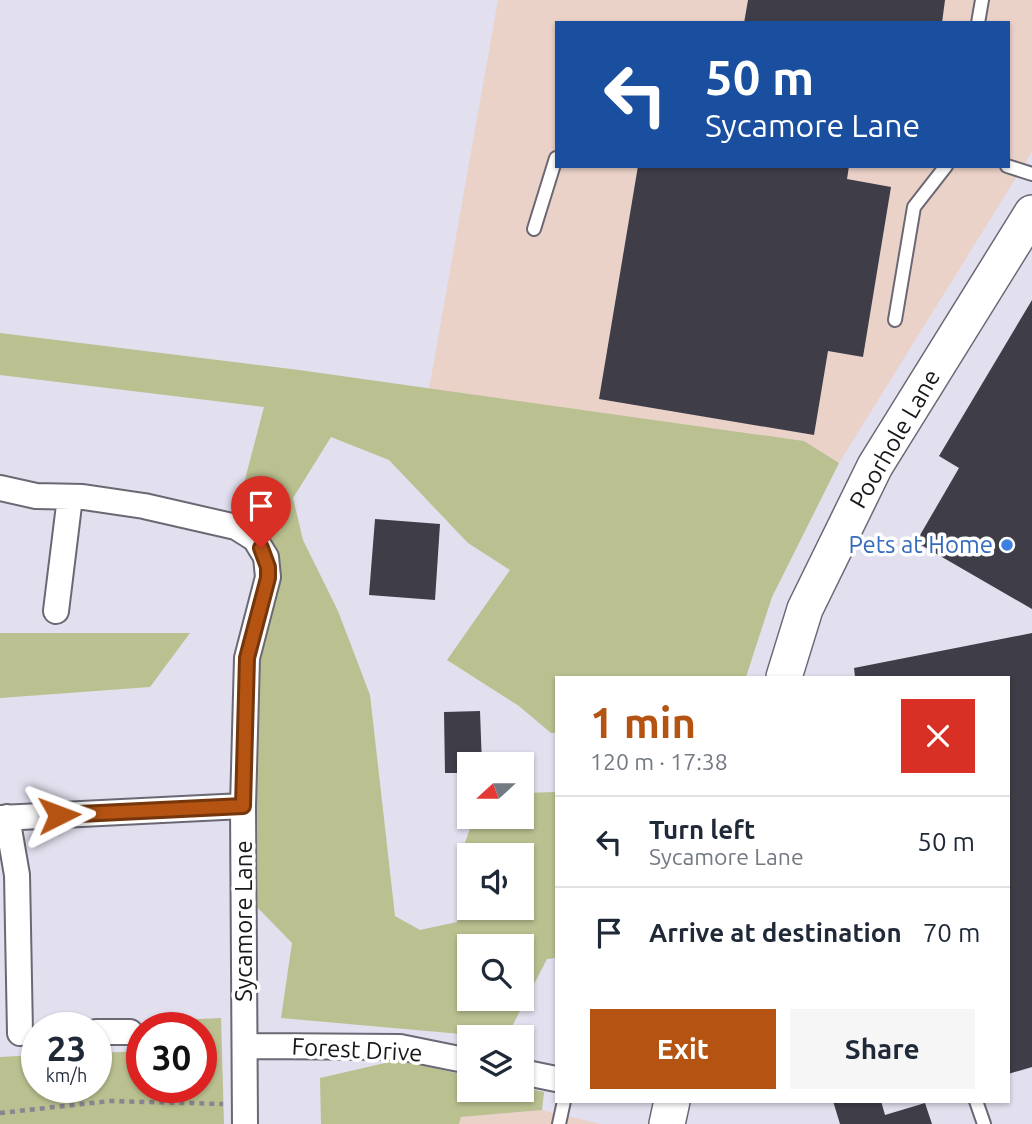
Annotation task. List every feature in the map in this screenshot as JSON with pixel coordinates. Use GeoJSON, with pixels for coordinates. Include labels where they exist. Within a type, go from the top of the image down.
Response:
{"type":"FeatureCollection","features":[{"type":"Feature","properties":{"kind":"street","name":"Poorhole Lane"},"geometry":{"type":"LineString","coordinates":[[783,676],[805,609],[875,466],[1032,213]]}},
{"type":"Feature","properties":{"kind":"street"},"geometry":{"type":"LineString","coordinates":[[0,488],[36,496],[71,497],[56,611]]}},
{"type":"Feature","properties":{"kind":"street","name":"Sycamore Lane"},"geometry":{"type":"LineString","coordinates":[[71,497],[144,506],[236,527],[255,539],[268,567],[268,578],[247,658],[243,806],[245,1114]]}},
{"type":"Feature","properties":{"kind":"street"},"geometry":{"type":"LineString","coordinates":[[19,1033],[17,875],[3,817],[243,806]]}},
{"type":"Feature","properties":{"kind":"street","name":"Forest Drive"},"geometry":{"type":"LineString","coordinates":[[245,1046],[400,1047],[457,1059]]}},
{"type":"Feature","properties":{"kind":"street"},"geometry":{"type":"LineString","coordinates":[[534,1074],[555,1079]]}},
{"type":"Feature","properties":{"kind":"lane"},"geometry":{"type":"LineString","coordinates":[[978,21],[982,0]]}},
{"type":"Feature","properties":{"kind":"lane"},"geometry":{"type":"LineString","coordinates":[[534,229],[555,161]]}},
{"type":"Feature","properties":{"kind":"lane"},"geometry":{"type":"LineString","coordinates":[[1010,167],[1032,174]]}},
{"type":"Feature","properties":{"kind":"lane"},"geometry":{"type":"LineString","coordinates":[[895,320],[914,207],[944,168]]}},
{"type":"Feature","properties":{"kind":"lane"},"geometry":{"type":"LineString","coordinates":[[559,1124],[564,1103]]}},
{"type":"Feature","properties":{"kind":"lane"},"geometry":{"type":"LineString","coordinates":[[977,1103],[984,1124]]}},
{"type":"Feature","properties":{"kind":"path"},"geometry":{"type":"LineString","coordinates":[[0,1113],[110,1101],[245,1114]]}},
{"type":"Feature","properties":{"kind":"shaded area"},"geometry":{"type":"Polygon","coordinates":[[[498,0],[1032,0],[1032,152],[839,463],[804,441],[429,389],[498,0]]]}},
{"type":"Feature","properties":{"kind":"shaded area"},"geometry":{"type":"Polygon","coordinates":[[[542,1110],[601,1124],[459,1124],[461,1117],[542,1110]]]}},
{"type":"Feature","properties":{"kind":"green space"},"geometry":{"type":"Polygon","coordinates":[[[0,333],[299,370],[804,441],[839,463],[772,597],[746,676],[555,676],[555,733],[551,733],[519,706],[447,660],[510,570],[468,543],[389,460],[331,437],[293,498],[303,540],[338,611],[370,695],[395,916],[420,930],[457,920],[534,920],[534,843],[465,843],[469,830],[534,830],[534,793],[555,792],[555,958],[547,959],[534,984],[534,934],[457,934],[457,1011],[520,1011],[513,1025],[457,1025],[457,1034],[281,1018],[292,943],[258,908],[256,683],[277,581],[244,483],[264,407],[0,375],[0,333]]]}},
{"type":"Feature","properties":{"kind":"green space"},"geometry":{"type":"Polygon","coordinates":[[[0,633],[190,633],[150,687],[0,698],[0,633]]]}},
{"type":"Feature","properties":{"kind":"green space"},"geometry":{"type":"Polygon","coordinates":[[[217,1018],[221,1018],[224,1124],[0,1124],[0,1057],[21,1056],[21,1103],[112,1103],[112,1052],[126,1052],[126,1103],[217,1103],[217,1018]]]}},
{"type":"Feature","properties":{"kind":"green space"},"geometry":{"type":"Polygon","coordinates":[[[398,1060],[457,1073],[457,1102],[534,1102],[534,1090],[544,1092],[542,1110],[461,1117],[459,1124],[321,1124],[320,1078],[398,1060]]]}},
{"type":"Feature","properties":{"kind":"building"},"geometry":{"type":"Polygon","coordinates":[[[748,0],[945,0],[942,21],[744,21],[748,0]]]}},
{"type":"Feature","properties":{"kind":"building"},"geometry":{"type":"Polygon","coordinates":[[[638,168],[849,168],[847,179],[891,187],[863,357],[828,351],[814,435],[599,399],[638,168]]]}},
{"type":"Feature","properties":{"kind":"building"},"geometry":{"type":"Polygon","coordinates":[[[1032,300],[1032,609],[916,542],[959,468],[939,456],[1032,300]]]}},
{"type":"Feature","properties":{"kind":"building"},"geometry":{"type":"Polygon","coordinates":[[[375,519],[440,524],[435,600],[369,595],[375,519]]]}},
{"type":"Feature","properties":{"kind":"building"},"geometry":{"type":"Polygon","coordinates":[[[1032,633],[1032,1067],[1010,1073],[1010,676],[855,676],[854,668],[1032,633]]]}},
{"type":"Feature","properties":{"kind":"building"},"geometry":{"type":"Polygon","coordinates":[[[480,711],[482,752],[457,752],[457,773],[445,773],[444,712],[480,711]]]}},
{"type":"Feature","properties":{"kind":"building"},"geometry":{"type":"Polygon","coordinates":[[[834,1103],[882,1103],[885,1115],[925,1103],[932,1124],[840,1124],[834,1103]]]}},
{"type":"Feature","properties":{"kind":"place","name":"Pets at Home"},"geometry":{"type":"Point","coordinates":[1007,545]}},
{"type":"Feature","properties":{"kind":"route"},"geometry":{"type":"LineString","coordinates":[[59,815],[243,806],[247,658],[268,578],[266,557],[261,548]]}}]}
